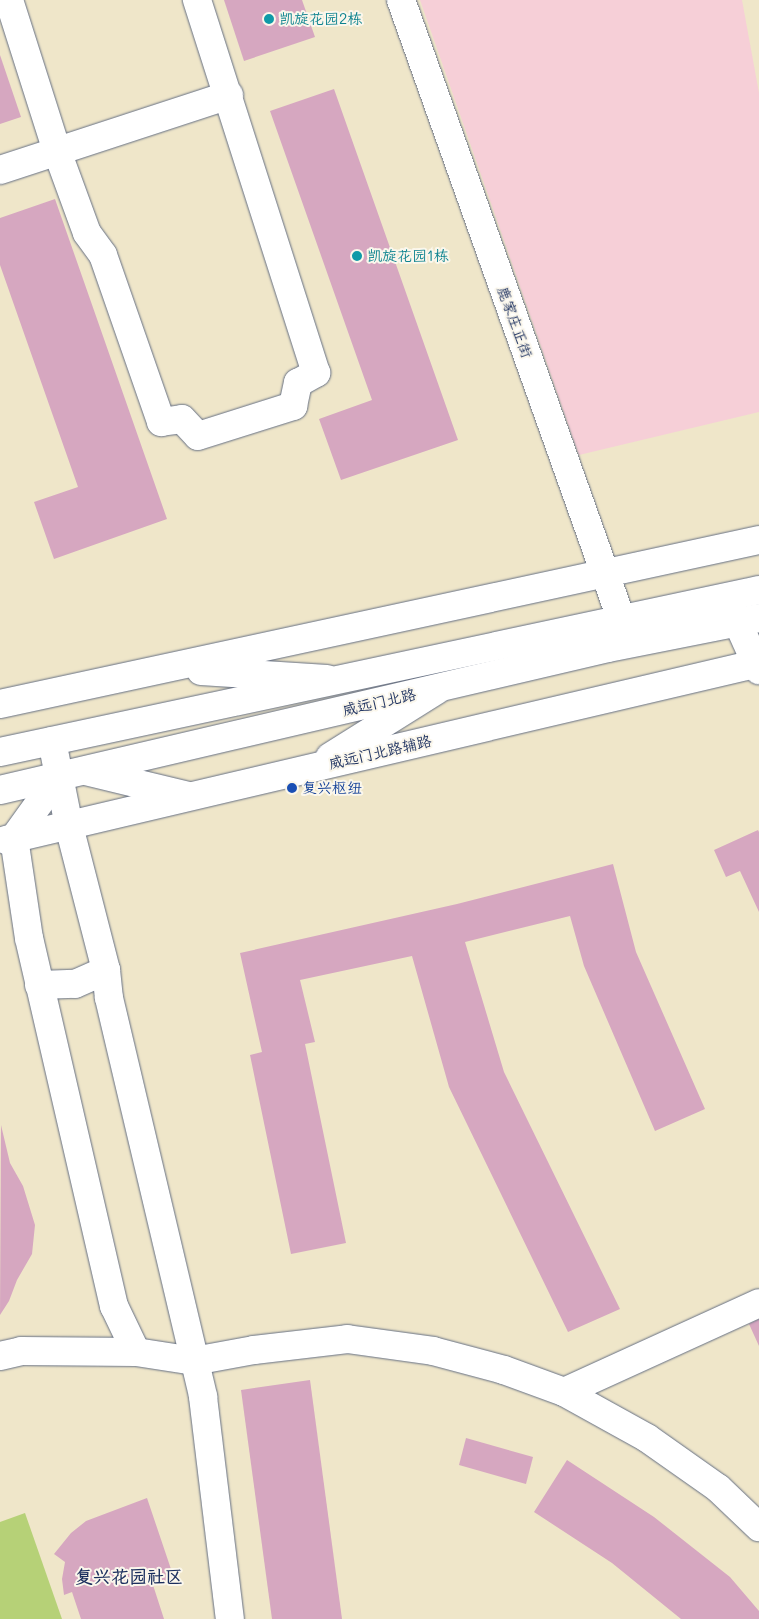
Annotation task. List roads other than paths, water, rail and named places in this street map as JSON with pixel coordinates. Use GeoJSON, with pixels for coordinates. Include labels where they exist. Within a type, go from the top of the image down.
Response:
{"type":"FeatureCollection","features":[{"type":"Feature","properties":{"kind":"street"},"geometry":{"type":"LineString","coordinates":[[9,0],[57,151],[87,233],[103,255],[161,422],[182,419],[198,436],[293,406],[298,383],[316,373],[198,0]]}},
{"type":"Feature","properties":{"kind":"street","name":"鹿家庄正街"},"geometry":{"type":"LineString","coordinates":[[400,0],[630,644]]}},
{"type":"Feature","properties":{"kind":"street"},"geometry":{"type":"LineString","coordinates":[[0,170],[57,151],[144,133],[229,96]]}},
{"type":"Feature","properties":{"kind":"street"},"geometry":{"type":"LineString","coordinates":[[0,704],[759,540]]}},
{"type":"Feature","properties":{"kind":"street","name":"威远门北路"},"geometry":{"type":"LineString","coordinates":[[0,752],[759,590]]}},
{"type":"Feature","properties":{"kind":"street"},"geometry":{"type":"LineString","coordinates":[[726,597],[748,620],[758,665]]}},
{"type":"Feature","properties":{"kind":"street","name":"威远门北路"},"geometry":{"type":"LineString","coordinates":[[0,790],[630,644],[748,620]]}},
{"type":"Feature","properties":{"kind":"street","name":"威远门北路辅路"},"geometry":{"type":"LineString","coordinates":[[7,839],[758,665]]}},
{"type":"Feature","properties":{"kind":"street"},"geometry":{"type":"LineString","coordinates":[[166,669],[336,679]]}},
{"type":"Feature","properties":{"kind":"street"},"geometry":{"type":"LineString","coordinates":[[312,768],[441,687]]}},
{"type":"Feature","properties":{"kind":"street"},"geometry":{"type":"LineString","coordinates":[[52,741],[69,826],[106,970],[114,1018],[203,1397],[230,1619]]}},
{"type":"Feature","properties":{"kind":"street"},"geometry":{"type":"LineString","coordinates":[[85,770],[192,797]]}},
{"type":"Feature","properties":{"kind":"street"},"geometry":{"type":"LineString","coordinates":[[58,777],[7,839],[114,1306],[136,1352]]}},
{"type":"Feature","properties":{"kind":"street"},"geometry":{"type":"LineString","coordinates":[[39,985],[75,984],[106,970]]}},
{"type":"Feature","properties":{"kind":"street"},"geometry":{"type":"LineString","coordinates":[[564,1392],[759,1303]]}},
{"type":"Feature","properties":{"kind":"street"},"geometry":{"type":"LineString","coordinates":[[0,1356],[21,1352],[136,1352],[194,1361],[254,1350],[347,1339],[432,1352],[504,1370],[564,1392],[647,1438],[718,1488],[759,1527]]}},
{"type":"Feature","properties":{"kind":"place","name":"凯旋花园2栋"},"geometry":{"type":"Point","coordinates":[269,19]}},
{"type":"Feature","properties":{"kind":"place","name":"凯旋花园1栋"},"geometry":{"type":"Point","coordinates":[357,256]}},
{"type":"Feature","properties":{"kind":"place","name":"复兴枢纽"},"geometry":{"type":"Point","coordinates":[292,788]}},
{"type":"Feature","properties":{"kind":"district","name":"复兴花园社区"},"geometry":{"type":"Point","coordinates":[129,1576]}}]}
